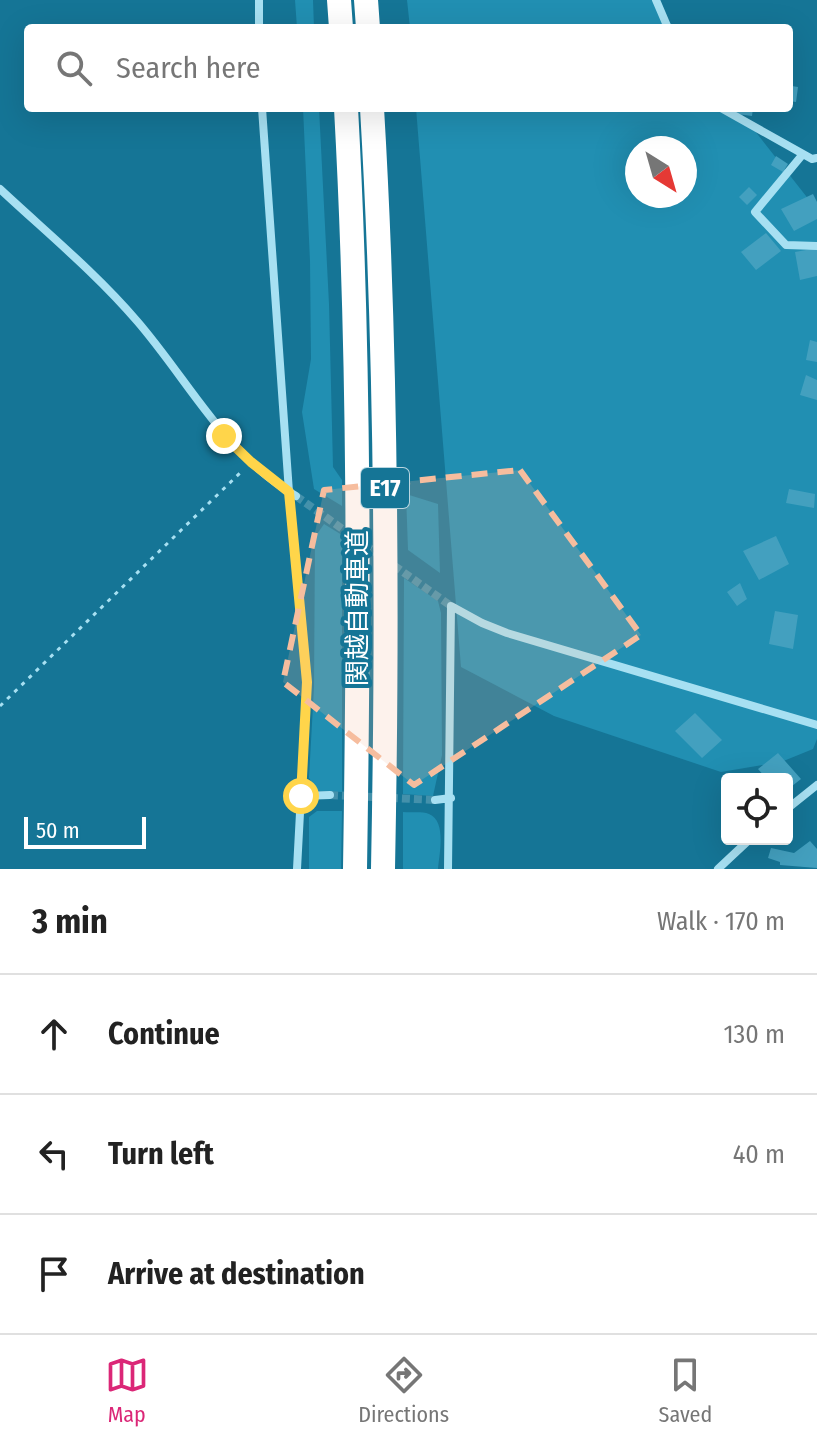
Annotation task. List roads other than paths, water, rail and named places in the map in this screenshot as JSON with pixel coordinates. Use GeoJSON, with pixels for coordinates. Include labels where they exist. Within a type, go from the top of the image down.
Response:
{"type":"FeatureCollection","features":[{"type":"Feature","properties":{"kind":"highway"},"geometry":{"type":"LineString","coordinates":[[339,0],[341,24]]}},
{"type":"Feature","properties":{"kind":"highway"},"geometry":{"type":"LineString","coordinates":[[366,0],[368,24]]}},
{"type":"Feature","properties":{"kind":"highway","name":"関越自動車道"},"geometry":{"type":"LineString","coordinates":[[346,112],[352,214],[356,449],[355,869]]}},
{"type":"Feature","properties":{"kind":"highway","name":"関越自動車道"},"geometry":{"type":"LineString","coordinates":[[372,112],[384,402],[383,869]]}},
{"type":"Feature","properties":{"kind":"street"},"geometry":{"type":"LineString","coordinates":[[259,0],[259,24]]}},
{"type":"Feature","properties":{"kind":"street"},"geometry":{"type":"LineString","coordinates":[[656,0],[666,24]]}},
{"type":"Feature","properties":{"kind":"street"},"geometry":{"type":"LineString","coordinates":[[262,112],[307,682],[297,869]]}},
{"type":"Feature","properties":{"kind":"street"},"geometry":{"type":"LineString","coordinates":[[728,112],[812,159],[817,158]]}},
{"type":"Feature","properties":{"kind":"street"},"geometry":{"type":"LineString","coordinates":[[803,154],[755,212],[786,245],[817,246]]}},
{"type":"Feature","properties":{"kind":"street"},"geometry":{"type":"LineString","coordinates":[[0,189],[138,322],[224,436],[251,462],[293,494]]}},
{"type":"Feature","properties":{"kind":"street"},"geometry":{"type":"LineString","coordinates":[[448,869],[451,606],[507,633],[817,725]]}},
{"type":"Feature","properties":{"kind":"street"},"geometry":{"type":"LineString","coordinates":[[793,804],[817,785]]}},
{"type":"Feature","properties":{"kind":"street"},"geometry":{"type":"LineString","coordinates":[[301,796],[330,795]]}},
{"type":"Feature","properties":{"kind":"street"},"geometry":{"type":"LineString","coordinates":[[435,800],[451,798]]}},
{"type":"Feature","properties":{"kind":"street"},"geometry":{"type":"LineString","coordinates":[[718,869],[744,845]]}},
{"type":"Feature","properties":{"kind":"tunnel"},"geometry":{"type":"LineString","coordinates":[[296,496],[451,606]]}},
{"type":"Feature","properties":{"kind":"tunnel"},"geometry":{"type":"LineString","coordinates":[[330,795],[435,800]]}}]}
